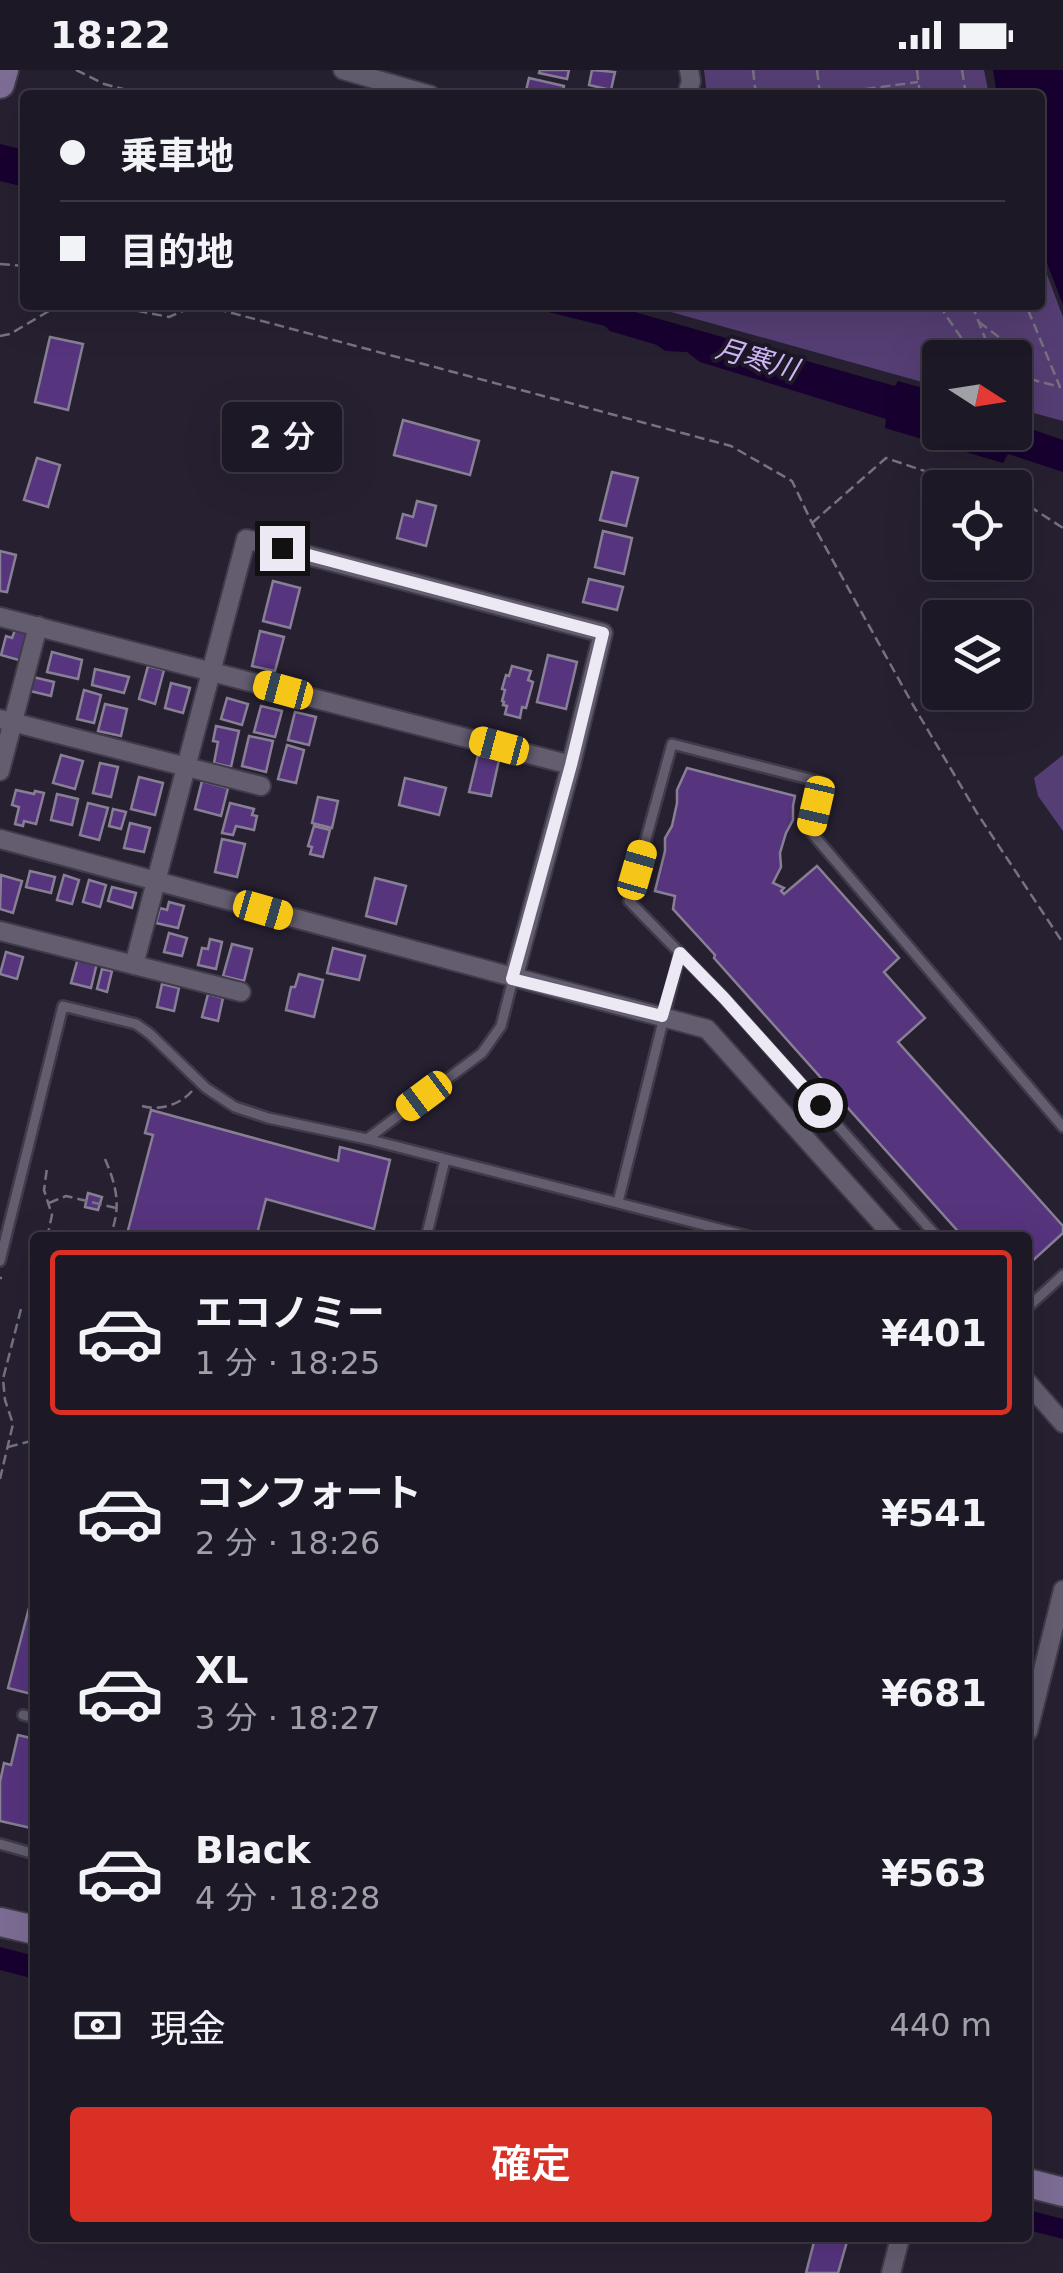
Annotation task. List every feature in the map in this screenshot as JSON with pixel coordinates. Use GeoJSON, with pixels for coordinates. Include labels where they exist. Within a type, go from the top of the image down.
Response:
{"type":"FeatureCollection","features":[{"type":"Feature","properties":{"kind":"main road"},"geometry":{"type":"LineString","coordinates":[[0,84],[4,70]]}},
{"type":"Feature","properties":{"kind":"main road"},"geometry":{"type":"LineString","coordinates":[[0,1922],[30,1929]]}},
{"type":"Feature","properties":{"kind":"main road"},"geometry":{"type":"LineString","coordinates":[[1032,2184],[1063,2192]]}},
{"type":"Feature","properties":{"kind":"street"},"geometry":{"type":"LineString","coordinates":[[350,71],[413,90]]}},
{"type":"Feature","properties":{"kind":"street"},"geometry":{"type":"LineString","coordinates":[[134,965],[246,539],[603,633],[512,979]]}},
{"type":"Feature","properties":{"kind":"street"},"geometry":{"type":"LineString","coordinates":[[0,617],[571,765]]}},
{"type":"Feature","properties":{"kind":"street"},"geometry":{"type":"LineString","coordinates":[[0,771],[7,720],[38,626]]}},
{"type":"Feature","properties":{"kind":"street"},"geometry":{"type":"LineString","coordinates":[[7,720],[261,786]]}},
{"type":"Feature","properties":{"kind":"street"},"geometry":{"type":"LineString","coordinates":[[0,839],[707,1030],[890,1232]]}},
{"type":"Feature","properties":{"kind":"street"},"geometry":{"type":"LineString","coordinates":[[0,931],[241,992]]}},
{"type":"Feature","properties":{"kind":"street"},"geometry":{"type":"LineString","coordinates":[[1032,1388],[1063,1423]]}},
{"type":"Feature","properties":{"kind":"street"},"geometry":{"type":"LineString","coordinates":[[1032,1714],[1063,1590]]}},
{"type":"Feature","properties":{"kind":"street"},"geometry":{"type":"LineString","coordinates":[[891,2273],[899,2242]]}},
{"type":"Feature","properties":{"kind":"lane"},"geometry":{"type":"LineString","coordinates":[[933,1232],[737,1012],[628,901],[672,744],[821,782],[810,831],[1063,1126]]}},
{"type":"Feature","properties":{"kind":"lane"},"geometry":{"type":"LineString","coordinates":[[618,1202],[680,953]]}},
{"type":"Feature","properties":{"kind":"lane"},"geometry":{"type":"LineString","coordinates":[[367,1139],[482,1053],[501,1026],[512,979]]}},
{"type":"Feature","properties":{"kind":"lane"},"geometry":{"type":"LineString","coordinates":[[0,1261],[64,1006],[136,1024],[200,1083],[235,1107],[732,1232]]}},
{"type":"Feature","properties":{"kind":"lane"},"geometry":{"type":"LineString","coordinates":[[427,1232],[444,1160]]}},
{"type":"Feature","properties":{"kind":"lane"},"geometry":{"type":"LineString","coordinates":[[1032,1303],[1063,1275]]}},
{"type":"Feature","properties":{"kind":"lane"},"geometry":{"type":"LineString","coordinates":[[24,1715],[30,1717]]}},
{"type":"Feature","properties":{"kind":"lane"},"geometry":{"type":"LineString","coordinates":[[0,1844],[30,1853]]}},
{"type":"Feature","properties":{"kind":"path"},"geometry":{"type":"LineString","coordinates":[[76,70],[127,90]]}},
{"type":"Feature","properties":{"kind":"path"},"geometry":{"type":"LineString","coordinates":[[917,70],[919,90]]}},
{"type":"Feature","properties":{"kind":"path"},"geometry":{"type":"LineString","coordinates":[[858,90],[918,82]]}},
{"type":"Feature","properties":{"kind":"path"},"geometry":{"type":"LineString","coordinates":[[0,336],[51,310]]}},
{"type":"Feature","properties":{"kind":"path"},"geometry":{"type":"LineString","coordinates":[[133,310],[169,317],[186,310]]}},
{"type":"Feature","properties":{"kind":"path"},"geometry":{"type":"LineString","coordinates":[[216,310],[731,446],[792,481],[913,705],[977,813],[1063,943]]}},
{"type":"Feature","properties":{"kind":"path"},"geometry":{"type":"LineString","coordinates":[[942,310],[963,340]]}},
{"type":"Feature","properties":{"kind":"path"},"geometry":{"type":"LineString","coordinates":[[974,310],[986,340]]}},
{"type":"Feature","properties":{"kind":"path"},"geometry":{"type":"LineString","coordinates":[[1028,310],[1060,387],[1032,379]]}},
{"type":"Feature","properties":{"kind":"path"},"geometry":{"type":"LineString","coordinates":[[979,322],[1004,340]]}},
{"type":"Feature","properties":{"kind":"path"},"geometry":{"type":"LineString","coordinates":[[920,373],[922,369]]}},
{"type":"Feature","properties":{"kind":"path"},"geometry":{"type":"LineString","coordinates":[[812,523],[886,458],[922,470]]}},
{"type":"Feature","properties":{"kind":"path"},"geometry":{"type":"LineString","coordinates":[[1032,508],[1063,528]]}},
{"type":"Feature","properties":{"kind":"path"},"geometry":{"type":"LineString","coordinates":[[142,1106],[155,1110],[185,1100],[200,1083]]}},
{"type":"Feature","properties":{"kind":"path"},"geometry":{"type":"LineString","coordinates":[[105,1158],[117,1190],[118,1208],[111,1232]]}},
{"type":"Feature","properties":{"kind":"path"},"geometry":{"type":"LineString","coordinates":[[47,1168],[44,1184],[52,1214],[48,1232]]}},
{"type":"Feature","properties":{"kind":"path"},"geometry":{"type":"LineString","coordinates":[[48,1204],[73,1196],[118,1208]]}},
{"type":"Feature","properties":{"kind":"path"},"geometry":{"type":"LineString","coordinates":[[0,1479],[12,1424],[3,1379],[21,1309]]}},
{"type":"Feature","properties":{"kind":"path"},"geometry":{"type":"LineString","coordinates":[[8,1447],[30,1441]]}},
{"type":"Feature","properties":{"kind":"shaded area"},"geometry":{"type":"Polygon","coordinates":[[[704,70],[984,70],[988,90],[706,90],[704,70]]]}},
{"type":"Feature","properties":{"kind":"shaded area"},"geometry":{"type":"Polygon","coordinates":[[[1045,269],[1063,317],[1063,421],[1032,413],[1032,340],[922,340],[922,382],[664,310],[1045,310],[1045,269]]]}},
{"type":"Feature","properties":{"kind":"shaded area"},"geometry":{"type":"Polygon","coordinates":[[[1063,755],[1063,831],[1038,796],[1034,778],[1063,755]]]}},
{"type":"Feature","properties":{"kind":"water"},"geometry":{"type":"Polygon","coordinates":[[[993,70],[1063,70],[1063,305],[1045,258],[1045,90],[996,90],[993,70]]]}},
{"type":"Feature","properties":{"kind":"water"},"geometry":{"type":"Polygon","coordinates":[[[0,144],[20,149],[20,186],[0,181],[0,144]]]}},
{"type":"Feature","properties":{"kind":"water","name":"月寒川"},"geometry":{"type":"Polygon","coordinates":[[[540,310],[628,310],[895,386],[898,381],[922,388],[922,439],[885,428],[886,419],[700,362],[687,352],[665,351],[605,326],[540,310]]]}},
{"type":"Feature","properties":{"kind":"water"},"geometry":{"type":"Polygon","coordinates":[[[1032,428],[1063,440],[1063,472],[1008,454],[1003,463],[959,450],[1032,450],[1032,428]]]}},
{"type":"Feature","properties":{"kind":"water"},"geometry":{"type":"Polygon","coordinates":[[[0,1947],[30,1955],[30,1978],[0,1970],[0,1947]]]}},
{"type":"Feature","properties":{"kind":"water"},"geometry":{"type":"Polygon","coordinates":[[[1032,2211],[1063,2219],[1063,2239],[1032,2231],[1032,2211]]]}},
{"type":"Feature","properties":{"kind":"building"},"geometry":{"type":"Polygon","coordinates":[[[569,70],[567,79],[539,73],[569,70]]]}},
{"type":"Feature","properties":{"kind":"building"},"geometry":{"type":"Polygon","coordinates":[[[592,70],[615,72],[611,90],[589,85],[592,70]]]}},
{"type":"Feature","properties":{"kind":"building"},"geometry":{"type":"Polygon","coordinates":[[[529,78],[564,86],[563,90],[526,90],[529,78]]]}},
{"type":"Feature","properties":{"kind":"building"},"geometry":{"type":"Polygon","coordinates":[[[50,337],[83,344],[68,410],[35,402],[50,337]]]}},
{"type":"Feature","properties":{"kind":"building"},"geometry":{"type":"Polygon","coordinates":[[[403,420],[479,441],[470,475],[394,455],[403,420]]]}},
{"type":"Feature","properties":{"kind":"building"},"geometry":{"type":"Polygon","coordinates":[[[37,458],[60,465],[48,507],[24,500],[37,458]]]}},
{"type":"Feature","properties":{"kind":"building"},"geometry":{"type":"Polygon","coordinates":[[[612,472],[638,478],[626,526],[600,520],[612,472]]]}},
{"type":"Feature","properties":{"kind":"building"},"geometry":{"type":"Polygon","coordinates":[[[417,501],[436,506],[426,546],[397,538],[403,514],[413,517],[417,501]]]}},
{"type":"Feature","properties":{"kind":"building"},"geometry":{"type":"Polygon","coordinates":[[[603,531],[632,538],[624,574],[595,567],[603,531]]]}},
{"type":"Feature","properties":{"kind":"building"},"geometry":{"type":"Polygon","coordinates":[[[0,551],[16,555],[7,592],[0,591],[0,551]]]}},
{"type":"Feature","properties":{"kind":"building"},"geometry":{"type":"Polygon","coordinates":[[[589,579],[623,587],[617,610],[583,602],[589,579]]]}},
{"type":"Feature","properties":{"kind":"building"},"geometry":{"type":"Polygon","coordinates":[[[273,581],[300,588],[290,628],[263,621],[273,581]]]}},
{"type":"Feature","properties":{"kind":"building"},"geometry":{"type":"Polygon","coordinates":[[[15,630],[29,634],[22,661],[1,655],[6,636],[12,638],[15,630]]]}},
{"type":"Feature","properties":{"kind":"building"},"geometry":{"type":"Polygon","coordinates":[[[260,631],[284,637],[275,671],[252,666],[260,631]]]}},
{"type":"Feature","properties":{"kind":"building"},"geometry":{"type":"Polygon","coordinates":[[[52,652],[82,660],[78,679],[47,672],[52,652]]]}},
{"type":"Feature","properties":{"kind":"building"},"geometry":{"type":"Polygon","coordinates":[[[548,655],[577,662],[566,709],[537,702],[548,655]]]}},
{"type":"Feature","properties":{"kind":"building"},"geometry":{"type":"Polygon","coordinates":[[[148,666],[164,670],[155,704],[139,699],[148,666]]]}},
{"type":"Feature","properties":{"kind":"building"},"geometry":{"type":"Polygon","coordinates":[[[512,666],[531,671],[528,680],[533,682],[520,718],[505,714],[507,706],[502,701],[506,675],[509,676],[512,666]]]}},
{"type":"Feature","properties":{"kind":"building"},"geometry":{"type":"Polygon","coordinates":[[[95,669],[129,677],[124,693],[92,685],[95,669]]]}},
{"type":"Feature","properties":{"kind":"building"},"geometry":{"type":"Polygon","coordinates":[[[33,677],[54,682],[51,696],[30,691],[33,677]]]}},
{"type":"Feature","properties":{"kind":"building"},"geometry":{"type":"Polygon","coordinates":[[[171,683],[190,688],[183,713],[165,708],[171,683]]]}},
{"type":"Feature","properties":{"kind":"building"},"geometry":{"type":"Polygon","coordinates":[[[84,690],[101,695],[94,723],[77,719],[84,690]]]}},
{"type":"Feature","properties":{"kind":"building"},"geometry":{"type":"Polygon","coordinates":[[[227,698],[248,704],[242,725],[221,719],[227,698]]]}},
{"type":"Feature","properties":{"kind":"building"},"geometry":{"type":"Polygon","coordinates":[[[105,704],[127,709],[121,736],[98,731],[105,704]]]}},
{"type":"Feature","properties":{"kind":"building"},"geometry":{"type":"Polygon","coordinates":[[[261,706],[282,711],[275,737],[254,732],[261,706]]]}},
{"type":"Feature","properties":{"kind":"building"},"geometry":{"type":"Polygon","coordinates":[[[295,712],[316,717],[309,745],[288,740],[295,712]]]}},
{"type":"Feature","properties":{"kind":"building"},"geometry":{"type":"Polygon","coordinates":[[[216,726],[239,731],[231,767],[214,763],[216,726]]]}},
{"type":"Feature","properties":{"kind":"building"},"geometry":{"type":"Polygon","coordinates":[[[249,736],[273,741],[266,772],[242,766],[249,736]]]}},
{"type":"Feature","properties":{"kind":"building"},"geometry":{"type":"Polygon","coordinates":[[[287,745],[304,750],[296,783],[278,779],[287,745]]]}},
{"type":"Feature","properties":{"kind":"building"},"geometry":{"type":"Polygon","coordinates":[[[61,755],[83,761],[75,789],[53,783],[61,755]]]}},
{"type":"Feature","properties":{"kind":"building"},"geometry":{"type":"Polygon","coordinates":[[[478,755],[499,760],[491,796],[469,792],[478,755]]]}},
{"type":"Feature","properties":{"kind":"building"},"geometry":{"type":"Polygon","coordinates":[[[100,763],[118,767],[111,797],[93,793],[100,763]]]}},
{"type":"Feature","properties":{"kind":"building"},"geometry":{"type":"Polygon","coordinates":[[[687,768],[795,796],[793,820],[773,883],[784,888],[784,894],[817,866],[899,958],[884,972],[925,1018],[898,1042],[1063,1226],[1063,1233],[1032,1261],[1032,1232],[959,1232],[714,958],[673,909],[675,896],[655,891],[677,790],[687,768]]]}},
{"type":"Feature","properties":{"kind":"building"},"geometry":{"type":"Polygon","coordinates":[[[139,777],[163,783],[155,815],[131,809],[139,777]]]}},
{"type":"Feature","properties":{"kind":"building"},"geometry":{"type":"Polygon","coordinates":[[[405,778],[446,788],[439,815],[399,805],[405,778]]]}},
{"type":"Feature","properties":{"kind":"building"},"geometry":{"type":"Polygon","coordinates":[[[202,781],[228,788],[221,816],[195,809],[202,781]]]}},
{"type":"Feature","properties":{"kind":"building"},"geometry":{"type":"Polygon","coordinates":[[[16,790],[44,793],[36,824],[15,824],[19,807],[12,805],[16,790]]]}},
{"type":"Feature","properties":{"kind":"building"},"geometry":{"type":"Polygon","coordinates":[[[57,794],[78,799],[72,825],[51,820],[57,794]]]}},
{"type":"Feature","properties":{"kind":"building"},"geometry":{"type":"Polygon","coordinates":[[[318,797],[338,801],[332,828],[312,823],[318,797]]]}},
{"type":"Feature","properties":{"kind":"building"},"geometry":{"type":"Polygon","coordinates":[[[88,803],[108,808],[99,840],[80,835],[88,803]]]}},
{"type":"Feature","properties":{"kind":"building"},"geometry":{"type":"Polygon","coordinates":[[[230,803],[254,809],[254,830],[236,826],[233,835],[222,833],[230,803]]]}},
{"type":"Feature","properties":{"kind":"building"},"geometry":{"type":"Polygon","coordinates":[[[113,809],[126,812],[121,829],[109,826],[113,809]]]}},
{"type":"Feature","properties":{"kind":"building"},"geometry":{"type":"Polygon","coordinates":[[[130,823],[150,828],[144,852],[124,848],[130,823]]]}},
{"type":"Feature","properties":{"kind":"building"},"geometry":{"type":"Polygon","coordinates":[[[314,826],[330,830],[323,857],[310,854],[312,847],[308,846],[314,826]]]}},
{"type":"Feature","properties":{"kind":"building"},"geometry":{"type":"Polygon","coordinates":[[[222,839],[245,844],[237,877],[215,872],[222,839]]]}},
{"type":"Feature","properties":{"kind":"building"},"geometry":{"type":"Polygon","coordinates":[[[30,871],[55,877],[51,893],[26,887],[30,871]]]}},
{"type":"Feature","properties":{"kind":"building"},"geometry":{"type":"Polygon","coordinates":[[[1,875],[22,881],[13,913],[0,909],[1,875]]]}},
{"type":"Feature","properties":{"kind":"building"},"geometry":{"type":"Polygon","coordinates":[[[64,875],[79,880],[72,904],[57,900],[64,875]]]}},
{"type":"Feature","properties":{"kind":"building"},"geometry":{"type":"Polygon","coordinates":[[[375,878],[406,886],[396,924],[366,916],[375,878]]]}},
{"type":"Feature","properties":{"kind":"building"},"geometry":{"type":"Polygon","coordinates":[[[89,880],[106,885],[100,907],[83,902],[89,880]]]}},
{"type":"Feature","properties":{"kind":"building"},"geometry":{"type":"Polygon","coordinates":[[[112,887],[136,893],[132,908],[108,901],[112,887]]]}},
{"type":"Feature","properties":{"kind":"building"},"geometry":{"type":"Polygon","coordinates":[[[169,902],[184,906],[178,928],[156,923],[160,908],[167,910],[169,902]]]}},
{"type":"Feature","properties":{"kind":"building"},"geometry":{"type":"Polygon","coordinates":[[[169,933],[187,938],[182,956],[164,952],[169,933]]]}},
{"type":"Feature","properties":{"kind":"building"},"geometry":{"type":"Polygon","coordinates":[[[210,939],[222,942],[216,969],[198,965],[202,948],[208,949],[210,939]]]}},
{"type":"Feature","properties":{"kind":"building"},"geometry":{"type":"Polygon","coordinates":[[[232,944],[252,949],[244,981],[223,976],[232,944]]]}},
{"type":"Feature","properties":{"kind":"building"},"geometry":{"type":"Polygon","coordinates":[[[333,948],[365,956],[359,980],[327,973],[333,948]]]}},
{"type":"Feature","properties":{"kind":"building"},"geometry":{"type":"Polygon","coordinates":[[[6,952],[23,957],[17,979],[0,974],[6,952]]]}},
{"type":"Feature","properties":{"kind":"building"},"geometry":{"type":"Polygon","coordinates":[[[78,958],[97,963],[91,988],[71,983],[78,958]]]}},
{"type":"Feature","properties":{"kind":"building"},"geometry":{"type":"Polygon","coordinates":[[[102,969],[112,971],[107,992],[97,989],[102,969]]]}},
{"type":"Feature","properties":{"kind":"building"},"geometry":{"type":"Polygon","coordinates":[[[299,974],[323,980],[314,1017],[286,1010],[291,987],[295,987],[299,974]]]}},
{"type":"Feature","properties":{"kind":"building"},"geometry":{"type":"Polygon","coordinates":[[[162,984],[179,988],[174,1011],[157,1007],[162,984]]]}},
{"type":"Feature","properties":{"kind":"building"},"geometry":{"type":"Polygon","coordinates":[[[208,994],[223,998],[218,1021],[202,1017],[208,994]]]}},
{"type":"Feature","properties":{"kind":"building"},"geometry":{"type":"Polygon","coordinates":[[[151,1110],[338,1161],[340,1147],[390,1160],[374,1229],[266,1199],[258,1232],[128,1232],[153,1135],[145,1133],[151,1110]]]}},
{"type":"Feature","properties":{"kind":"building"},"geometry":{"type":"Polygon","coordinates":[[[88,1193],[102,1197],[98,1210],[85,1207],[88,1193]]]}},
{"type":"Feature","properties":{"kind":"building"},"geometry":{"type":"Polygon","coordinates":[[[30,1604],[30,1694],[8,1688],[30,1604]]]}},
{"type":"Feature","properties":{"kind":"building"},"geometry":{"type":"Polygon","coordinates":[[[18,1735],[30,1738],[30,1828],[0,1821],[0,1782],[4,1763],[11,1765],[18,1735]]]}},
{"type":"Feature","properties":{"kind":"building"},"geometry":{"type":"Polygon","coordinates":[[[814,2242],[847,2242],[838,2273],[806,2273],[814,2242]]]}},
{"type":"Feature","properties":{"kind":"route"},"geometry":{"type":"LineString","coordinates":[[282,548],[603,633],[512,979],[662,1016],[680,953],[820,1105]]}}]}
